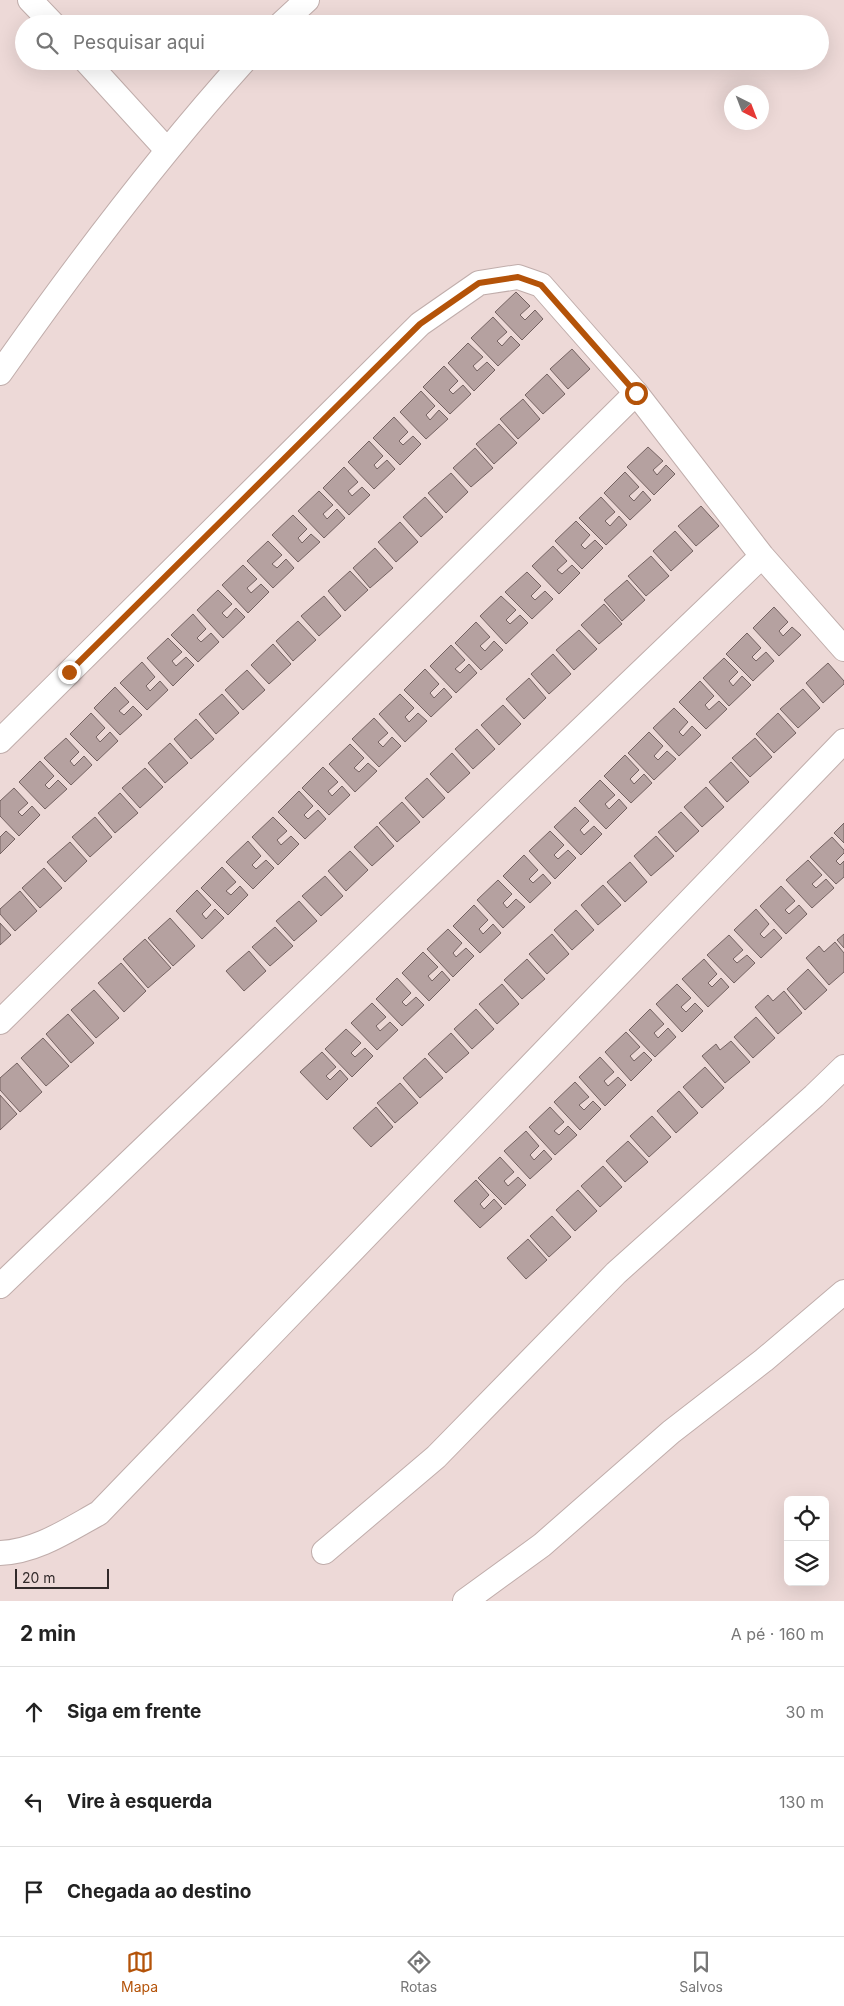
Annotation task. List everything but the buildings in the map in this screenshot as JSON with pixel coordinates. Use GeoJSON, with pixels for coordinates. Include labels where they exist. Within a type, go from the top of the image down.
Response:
{"type":"FeatureCollection","features":[{"type":"Feature","properties":{"kind":"street"},"geometry":{"type":"LineString","coordinates":[[30,0],[44,15]]}},
{"type":"Feature","properties":{"kind":"street"},"geometry":{"type":"LineString","coordinates":[[291,15],[307,0]]}},
{"type":"Feature","properties":{"kind":"street"},"geometry":{"type":"LineString","coordinates":[[94,70],[167,150]]}},
{"type":"Feature","properties":{"kind":"street"},"geometry":{"type":"LineString","coordinates":[[0,373],[110,221],[195,116],[236,70]]}},
{"type":"Feature","properties":{"kind":"street"},"geometry":{"type":"LineString","coordinates":[[0,741],[420,324],[479,283],[518,277],[541,285],[636,393],[762,556],[844,649]]}},
{"type":"Feature","properties":{"kind":"street"},"geometry":{"type":"LineString","coordinates":[[0,1022],[636,393]]}},
{"type":"Feature","properties":{"kind":"street"},"geometry":{"type":"LineString","coordinates":[[0,1286],[762,556]]}},
{"type":"Feature","properties":{"kind":"street"},"geometry":{"type":"LineString","coordinates":[[0,1553],[12,1553],[52,1539],[99,1513],[844,742]]}},
{"type":"Feature","properties":{"kind":"street"},"geometry":{"type":"LineString","coordinates":[[324,1552],[436,1457],[616,1273],[807,1102],[844,1066]]}},
{"type":"Feature","properties":{"kind":"street"},"geometry":{"type":"LineString","coordinates":[[465,1601],[542,1545],[671,1432],[764,1360],[844,1292]]}},
{"type":"Feature","properties":{"kind":"route"},"geometry":{"type":"LineString","coordinates":[[69,672],[420,324],[479,283],[518,277],[541,285],[636,393]]}}]}
